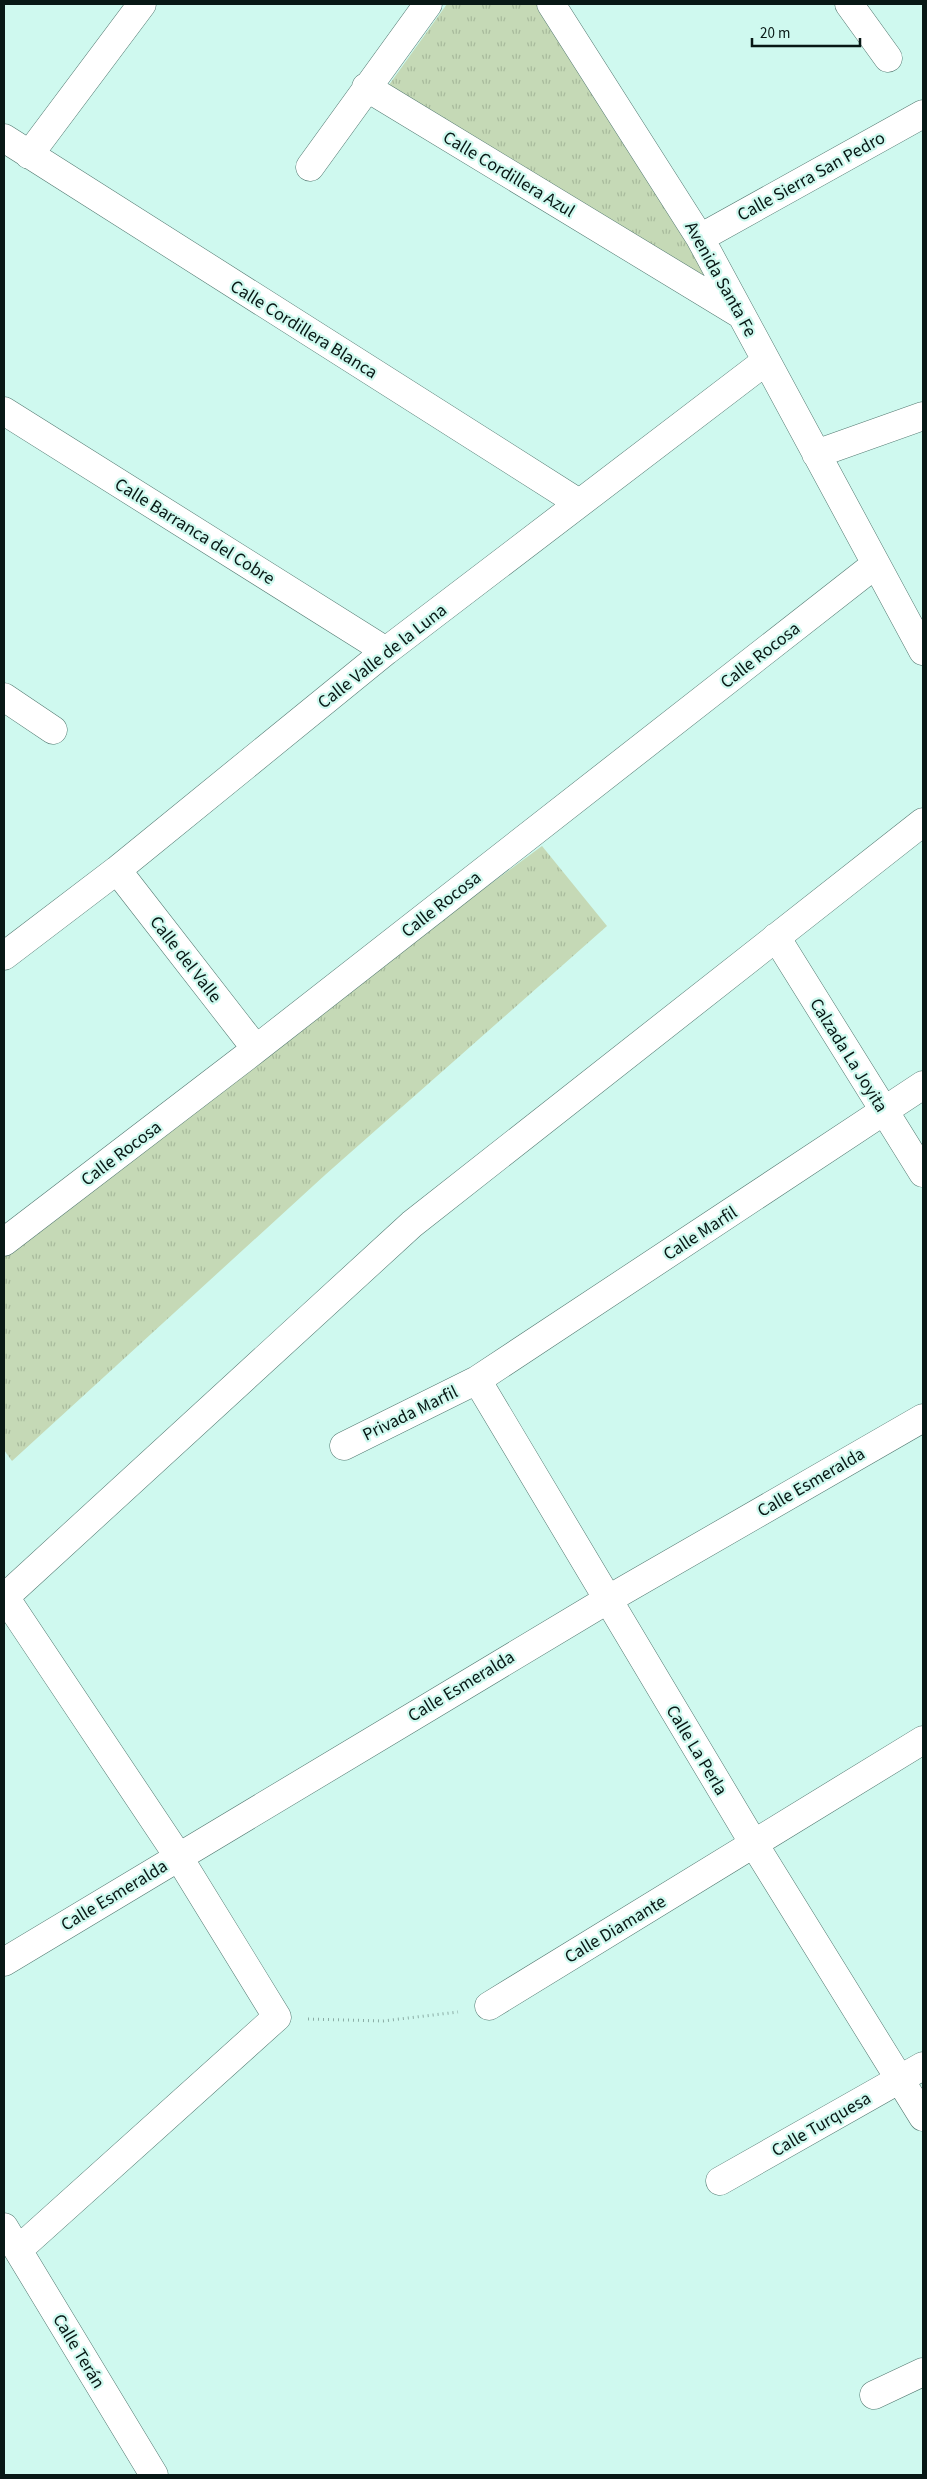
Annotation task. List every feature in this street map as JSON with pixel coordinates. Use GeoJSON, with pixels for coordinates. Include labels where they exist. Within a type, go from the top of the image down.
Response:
{"type":"FeatureCollection","features":[{"type":"Feature","properties":{"kind":"street"},"geometry":{"type":"LineString","coordinates":[[29,155],[142,4]]}},
{"type":"Feature","properties":{"kind":"street"},"geometry":{"type":"LineString","coordinates":[[310,166],[428,4]]}},
{"type":"Feature","properties":{"kind":"street","name":"Avenida Santa Fe"},"geometry":{"type":"LineString","coordinates":[[551,4],[700,238],[923,652]]}},
{"type":"Feature","properties":{"kind":"street"},"geometry":{"type":"LineString","coordinates":[[849,4],[888,58]]}},
{"type":"Feature","properties":{"kind":"street","name":"Calle Cordillera Azul"},"geometry":{"type":"LineString","coordinates":[[366,87],[741,315]]}},
{"type":"Feature","properties":{"kind":"street","name":"Calle Sierra San Pedro"},"geometry":{"type":"LineString","coordinates":[[700,238],[923,114]]}},
{"type":"Feature","properties":{"kind":"street","name":"Calle Cordillera Blanca"},"geometry":{"type":"LineString","coordinates":[[4,138],[579,503]]}},
{"type":"Feature","properties":{"kind":"street","name":"Calle Valle de la Luna"},"geometry":{"type":"LineString","coordinates":[[4,956],[117,870],[386,651],[766,360]]}},
{"type":"Feature","properties":{"kind":"street","name":"Calle Barranca del Cobre"},"geometry":{"type":"LineString","coordinates":[[4,411],[386,651]]}},
{"type":"Feature","properties":{"kind":"street"},"geometry":{"type":"LineString","coordinates":[[816,454],[923,416]]}},
{"type":"Feature","properties":{"kind":"street","name":"Calle Rocosa"},"geometry":{"type":"LineString","coordinates":[[4,1242],[256,1049],[876,564]]}},
{"type":"Feature","properties":{"kind":"street"},"geometry":{"type":"LineString","coordinates":[[4,697],[53,730]]}},
{"type":"Feature","properties":{"kind":"street"},"geometry":{"type":"LineString","coordinates":[[18,2250],[277,2016],[178,1856],[4,1598],[412,1224],[923,822]]}},
{"type":"Feature","properties":{"kind":"street","name":"Calle del Valle"},"geometry":{"type":"LineString","coordinates":[[117,870],[256,1049]]}},
{"type":"Feature","properties":{"kind":"street","name":"Calzada La Joyita"},"geometry":{"type":"LineString","coordinates":[[776,938],[923,1173]]}},
{"type":"Feature","properties":{"kind":"street","name":"Calle Marfil"},"geometry":{"type":"LineString","coordinates":[[477,1380],[923,1085]]}},
{"type":"Feature","properties":{"kind":"street","name":"Privada Marfil"},"geometry":{"type":"LineString","coordinates":[[344,1446],[477,1380]]}},
{"type":"Feature","properties":{"kind":"street","name":"Calle La Perla"},"geometry":{"type":"LineString","coordinates":[[477,1380],[754,1844],[923,2116]]}},
{"type":"Feature","properties":{"kind":"street","name":"Calle Esmeralda"},"geometry":{"type":"LineString","coordinates":[[4,1962],[607,1600],[923,1418]]}},
{"type":"Feature","properties":{"kind":"street","name":"Calle Diamante"},"geometry":{"type":"LineString","coordinates":[[488,2006],[923,1740]]}},
{"type":"Feature","properties":{"kind":"street","name":"Calle Turquesa"},"geometry":{"type":"LineString","coordinates":[[720,2181],[923,2066]]}},
{"type":"Feature","properties":{"kind":"street","name":"Calle Terán"},"geometry":{"type":"LineString","coordinates":[[4,2227],[154,2475]]}},
{"type":"Feature","properties":{"kind":"street"},"geometry":{"type":"LineString","coordinates":[[874,2396],[923,2372]]}},
{"type":"Feature","properties":{"kind":"path"},"geometry":{"type":"LineString","coordinates":[[277,2016],[330,2021],[383,2021],[436,2016],[488,2006]]}},
{"type":"Feature","properties":{"kind":"green space"},"geometry":{"type":"Polygon","coordinates":[[[447,4],[542,4],[710,279],[386,89],[447,4]]]}},
{"type":"Feature","properties":{"kind":"green space"},"geometry":{"type":"Polygon","coordinates":[[[542,846],[607,926],[325,1175],[12,1461],[4,1450],[4,1252],[256,1057],[542,846]]]}}]}
